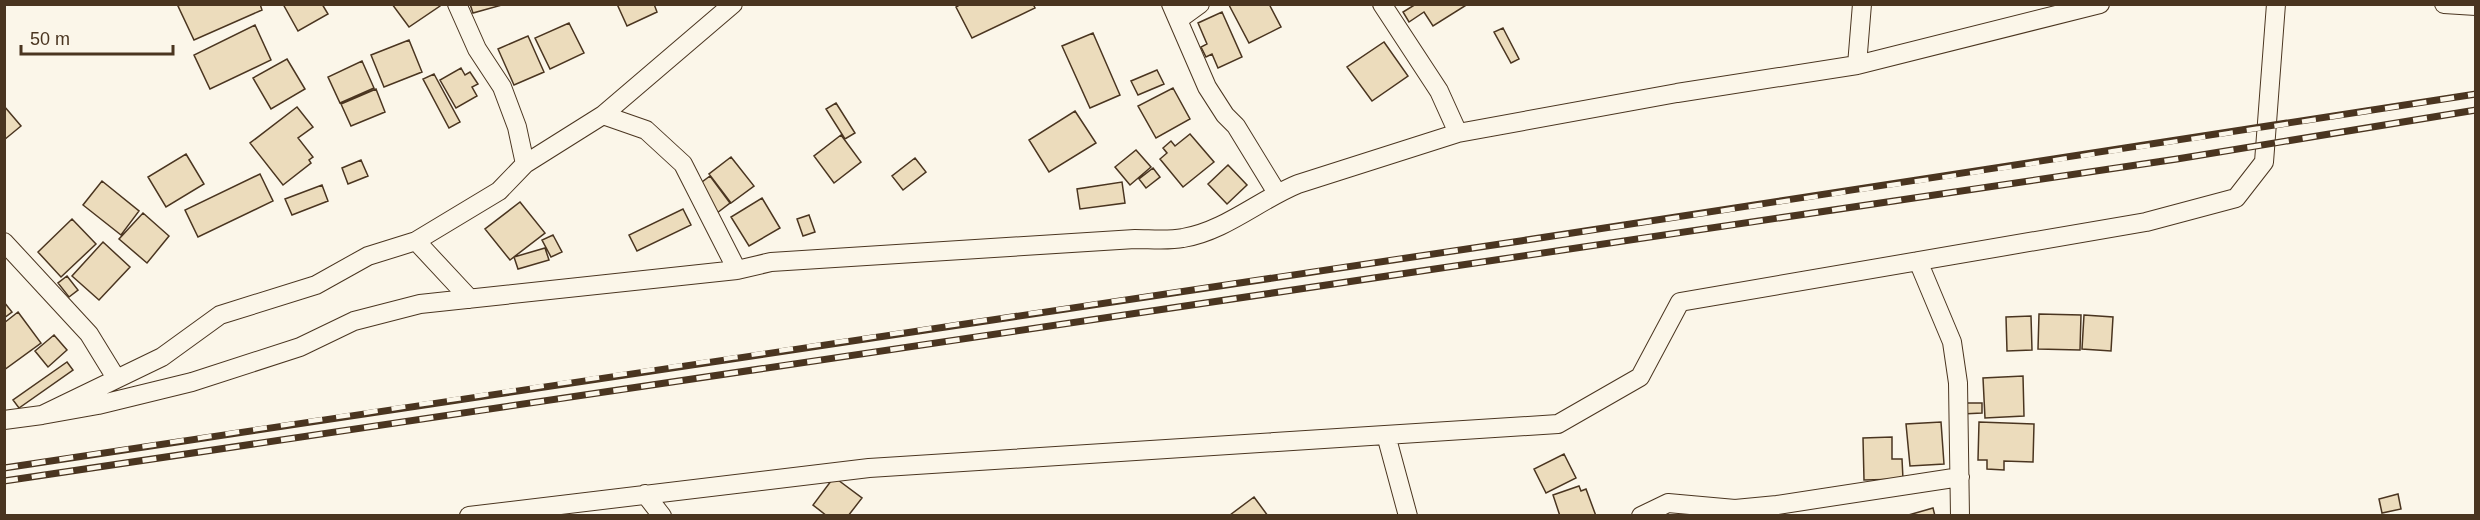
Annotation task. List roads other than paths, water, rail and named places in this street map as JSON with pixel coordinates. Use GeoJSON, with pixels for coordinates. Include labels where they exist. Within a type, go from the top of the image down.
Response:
{"type":"FeatureCollection","features":[{"type":"Feature","properties":{"kind":"street"},"geometry":{"type":"LineString","coordinates":[[457,4],[477,49],[502,87],[517,127],[525,164]]}},
{"type":"Feature","properties":{"kind":"street"},"geometry":{"type":"LineString","coordinates":[[42,415],[162,357],[220,315],[316,285],[368,256],[416,242],[499,191],[525,164],[603,115],[733,4]]}},
{"type":"Feature","properties":{"kind":"street"},"geometry":{"type":"LineString","coordinates":[[1200,4],[1175,13],[1207,87],[1225,116],[1236,126],[1277,193]]}},
{"type":"Feature","properties":{"kind":"street"},"geometry":{"type":"LineString","coordinates":[[1382,4],[1434,83],[1458,133]]}},
{"type":"Feature","properties":{"kind":"street"},"geometry":{"type":"LineString","coordinates":[[1857,65],[1862,4]]}},
{"type":"Feature","properties":{"kind":"street"},"geometry":{"type":"LineString","coordinates":[[4,420],[98,405],[192,382],[300,346],[354,321],[420,304],[737,270],[771,262],[1183,238],[1229,222],[1277,193],[1458,133],[1677,93],[1857,65],[2100,4]]}},
{"type":"Feature","properties":{"kind":"street"},"geometry":{"type":"LineString","coordinates":[[469,516],[869,468],[1558,424],[1640,377],[1680,302],[2146,222],[2236,198],[2264,162],[2276,4]]}},
{"type":"Feature","properties":{"kind":"street"},"geometry":{"type":"LineString","coordinates":[[2444,4],[2475,6]]}},
{"type":"Feature","properties":{"kind":"street"},"geometry":{"type":"LineString","coordinates":[[603,115],[646,130],[683,164],[737,270]]}},
{"type":"Feature","properties":{"kind":"street"},"geometry":{"type":"LineString","coordinates":[[4,242],[89,334],[116,378]]}},
{"type":"Feature","properties":{"kind":"street"},"geometry":{"type":"LineString","coordinates":[[416,242],[470,299]]}},
{"type":"Feature","properties":{"kind":"street"},"geometry":{"type":"LineString","coordinates":[[1918,261],[1952,342],[1958,382],[1960,516]]}},
{"type":"Feature","properties":{"kind":"street"},"geometry":{"type":"LineString","coordinates":[[1386,435],[1408,516]]}},
{"type":"Feature","properties":{"kind":"street"},"geometry":{"type":"LineString","coordinates":[[1641,516],[1668,503],[1735,508],[1777,505],[1960,477]]}},
{"type":"Feature","properties":{"kind":"street"},"geometry":{"type":"LineString","coordinates":[[645,494],[662,516]]}},
{"type":"Feature","properties":{"kind":"railway"},"geometry":{"type":"LineString","coordinates":[[4,468],[1549,237],[2476,94]]}},
{"type":"Feature","properties":{"kind":"railway"},"geometry":{"type":"LineString","coordinates":[[4,481],[2177,159],[2476,110]]}}]}
